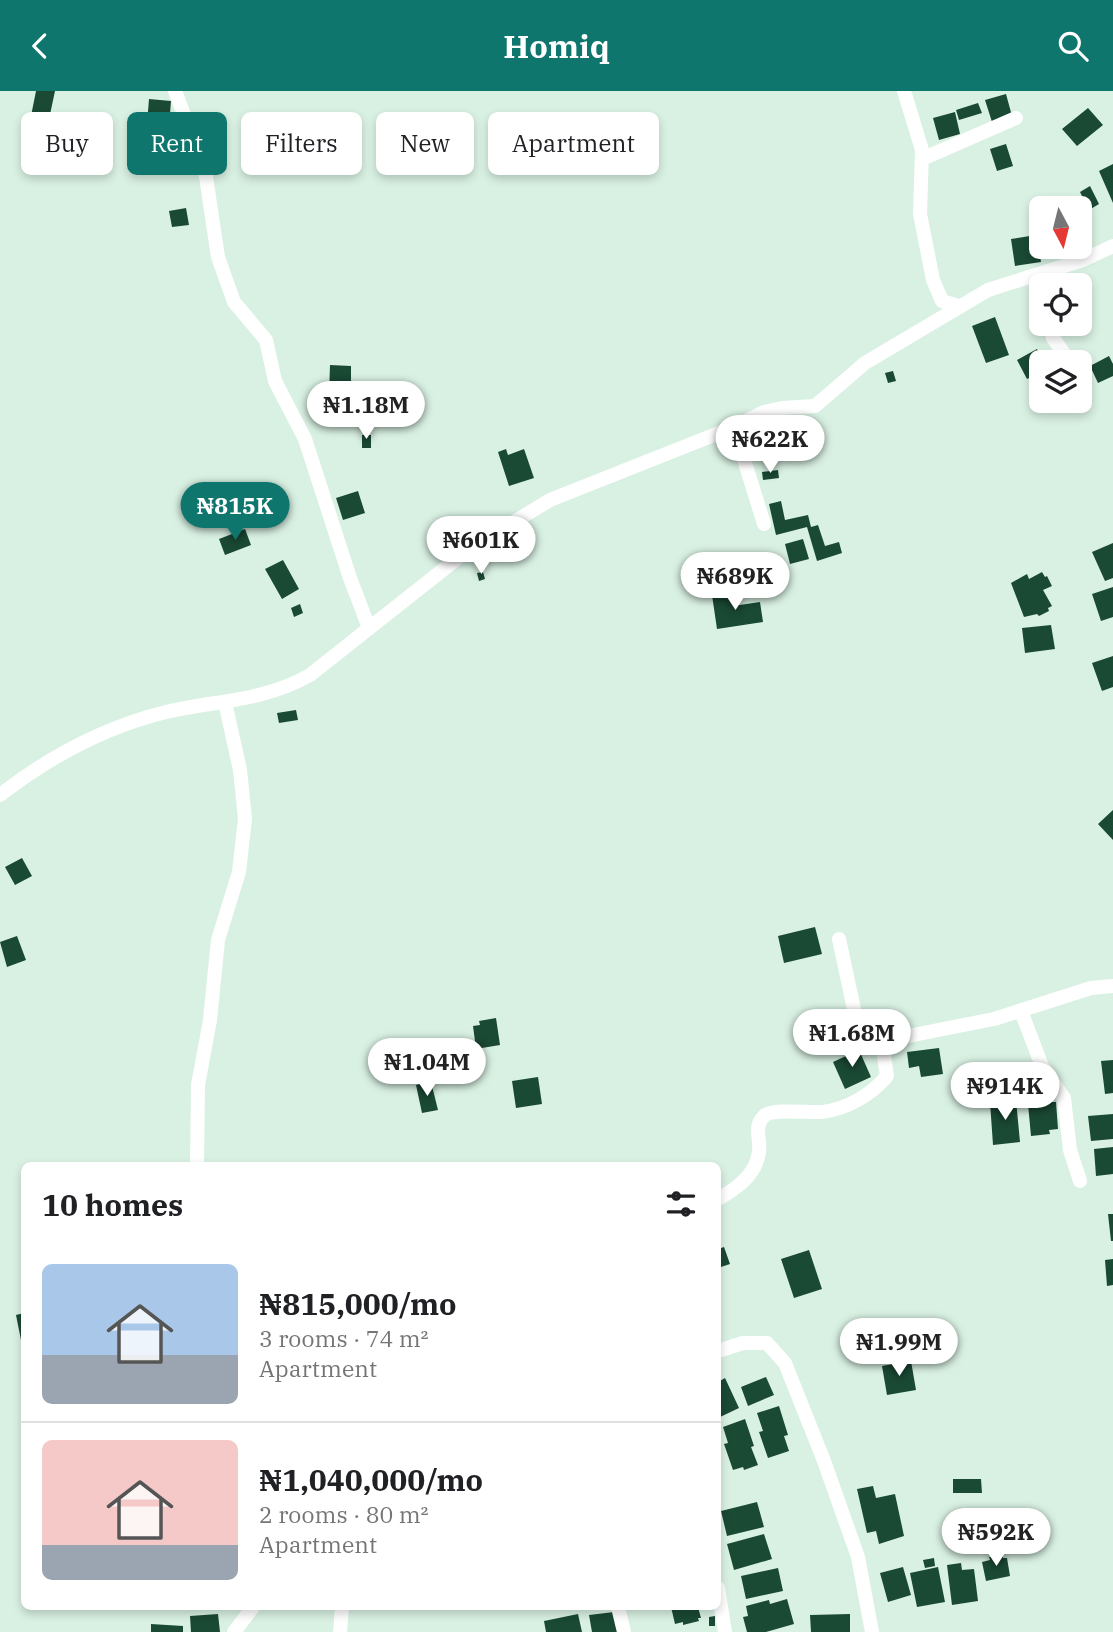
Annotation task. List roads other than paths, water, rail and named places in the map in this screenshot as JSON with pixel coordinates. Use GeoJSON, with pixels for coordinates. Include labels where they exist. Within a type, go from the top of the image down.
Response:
{"type":"FeatureCollection","features":[{"type":"Feature","properties":{"kind":"street"},"geometry":{"type":"LineString","coordinates":[[175,91],[205,170],[218,257],[234,302],[266,340],[275,381],[305,439],[369,628]]}},
{"type":"Feature","properties":{"kind":"street"},"geometry":{"type":"LineString","coordinates":[[904,91],[919,138],[922,159],[920,214],[933,280],[943,301],[958,306]]}},
{"type":"Feature","properties":{"kind":"street"},"geometry":{"type":"LineString","coordinates":[[922,159],[1016,118]]}},
{"type":"Feature","properties":{"kind":"street"},"geometry":{"type":"LineString","coordinates":[[1055,273],[1113,246]]}},
{"type":"Feature","properties":{"kind":"street"},"geometry":{"type":"LineString","coordinates":[[0,795],[27,774],[110,730],[165,712],[267,695],[288,688],[310,675],[468,550],[550,500],[734,427],[764,412],[815,406],[865,363],[958,306],[988,290],[1029,282]]}},
{"type":"Feature","properties":{"kind":"street"},"geometry":{"type":"LineString","coordinates":[[734,427],[764,524]]}},
{"type":"Feature","properties":{"kind":"street"},"geometry":{"type":"LineString","coordinates":[[197,1162],[198,1085],[210,1020],[218,940],[239,872],[245,819],[240,770],[225,702]]}},
{"type":"Feature","properties":{"kind":"street"},"geometry":{"type":"LineString","coordinates":[[839,939],[857,1023],[876,1039],[994,1019],[1091,988],[1113,986]]}},
{"type":"Feature","properties":{"kind":"street"},"geometry":{"type":"LineString","coordinates":[[1021,1011],[1042,1066],[1064,1098],[1070,1150],[1080,1181]]}},
{"type":"Feature","properties":{"kind":"street"},"geometry":{"type":"LineString","coordinates":[[721,1197],[736,1189],[755,1167],[760,1152],[757,1127],[763,1117],[771,1111],[825,1111],[869,1094],[887,1076],[884,1056],[886,1039]]}},
{"type":"Feature","properties":{"kind":"street"},"geometry":{"type":"LineString","coordinates":[[721,1350],[743,1343],[767,1343],[785,1363],[858,1557],[873,1632]]}},
{"type":"Feature","properties":{"kind":"street"},"geometry":{"type":"LineString","coordinates":[[721,1607],[725,1632]]}},
{"type":"Feature","properties":{"kind":"street"},"geometry":{"type":"LineString","coordinates":[[234,1632],[251,1610]]}},
{"type":"Feature","properties":{"kind":"street"},"geometry":{"type":"LineString","coordinates":[[340,1632],[342,1610]]}},
{"type":"Feature","properties":{"kind":"street"},"geometry":{"type":"LineString","coordinates":[[619,1610],[624,1632]]}}]}
